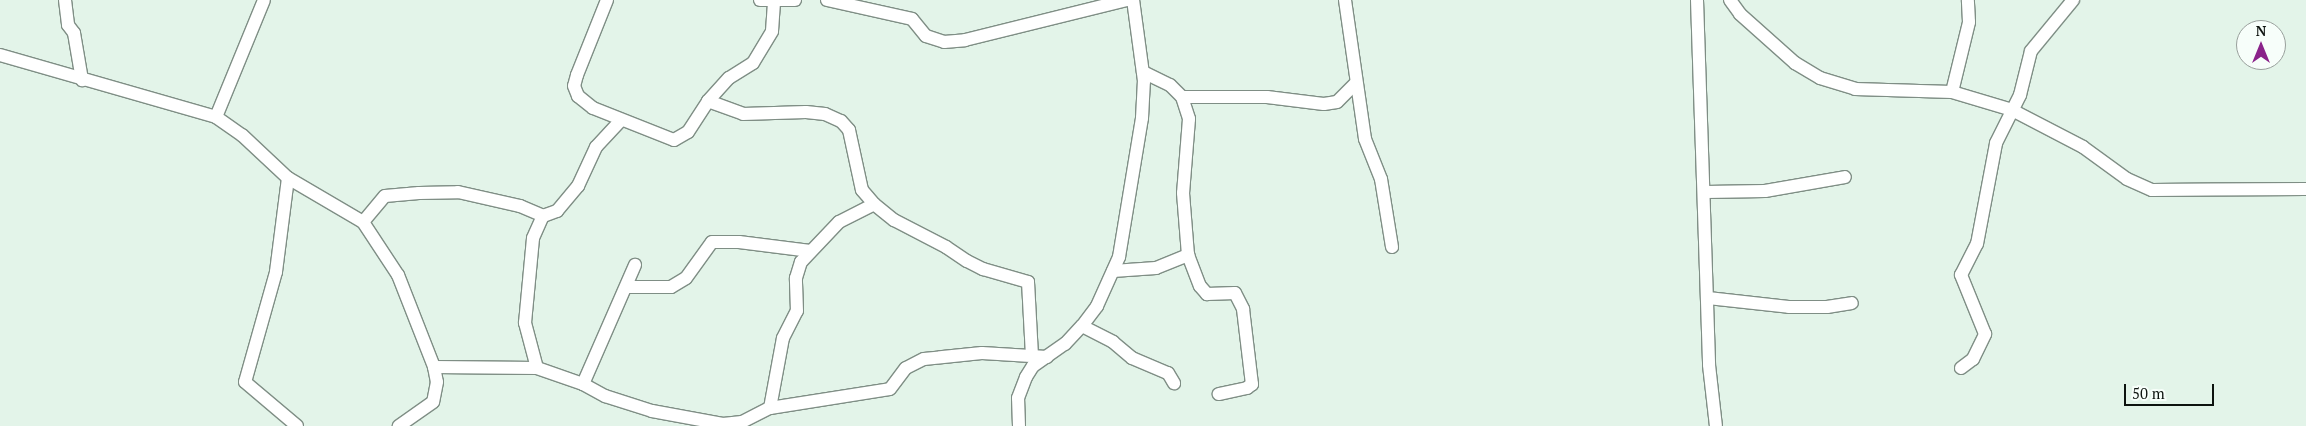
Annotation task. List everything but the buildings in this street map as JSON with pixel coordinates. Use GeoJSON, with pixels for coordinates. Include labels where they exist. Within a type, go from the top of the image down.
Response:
{"type":"FeatureCollection","features":[{"type":"Feature","properties":{"kind":"street"},"geometry":{"type":"LineString","coordinates":[[65,0],[68,25],[74,33],[82,80]]}},
{"type":"Feature","properties":{"kind":"street"},"geometry":{"type":"LineString","coordinates":[[216,117],[264,0]]}},
{"type":"Feature","properties":{"kind":"street"},"geometry":{"type":"LineString","coordinates":[[607,0],[574,86],[578,96],[593,108],[620,120],[679,140],[708,101],[729,78],[753,63],[772,31],[774,2]]}},
{"type":"Feature","properties":{"kind":"street"},"geometry":{"type":"LineString","coordinates":[[760,0],[774,2],[795,0]]}},
{"type":"Feature","properties":{"kind":"street"},"geometry":{"type":"LineString","coordinates":[[827,0],[912,19],[926,36],[944,42],[964,40],[1127,0]]}},
{"type":"Feature","properties":{"kind":"street"},"geometry":{"type":"LineString","coordinates":[[1019,426],[1018,398],[1033,366],[1048,357],[1082,326],[1097,306],[1119,257],[1139,150],[1143,72],[1133,0]]}},
{"type":"Feature","properties":{"kind":"street"},"geometry":{"type":"LineString","coordinates":[[1345,0],[1354,84],[1369,155],[1384,191],[1392,247]]}},
{"type":"Feature","properties":{"kind":"street"},"geometry":{"type":"LineString","coordinates":[[1697,0],[1706,192],[1710,365],[1716,426]]}},
{"type":"Feature","properties":{"kind":"street"},"geometry":{"type":"LineString","coordinates":[[1730,0],[1740,14],[1795,63],[1820,78],[1855,89],[1952,92],[2012,110],[2083,147],[2127,179],[2152,190],[2306,189]]}},
{"type":"Feature","properties":{"kind":"street"},"geometry":{"type":"LineString","coordinates":[[1952,92],[1969,22],[1968,0]]}},
{"type":"Feature","properties":{"kind":"street"},"geometry":{"type":"LineString","coordinates":[[1961,368],[1973,360],[1985,334],[1962,275],[1976,244],[1996,143],[2020,95],[2031,52],[2073,0]]}},
{"type":"Feature","properties":{"kind":"street"},"geometry":{"type":"LineString","coordinates":[[0,55],[216,117],[242,135],[288,178],[341,206],[364,222],[398,275],[434,367],[437,382],[433,402],[399,426]]}},
{"type":"Feature","properties":{"kind":"street"},"geometry":{"type":"LineString","coordinates":[[1143,72],[1170,84],[1182,97],[1189,120],[1183,193],[1188,254],[1203,292],[1235,294],[1243,309],[1252,384],[1247,388],[1219,394]]}},
{"type":"Feature","properties":{"kind":"street"},"geometry":{"type":"LineString","coordinates":[[1182,97],[1268,97],[1324,104],[1338,102],[1354,84]]}},
{"type":"Feature","properties":{"kind":"street"},"geometry":{"type":"LineString","coordinates":[[708,101],[743,114],[806,112],[825,114],[841,121],[849,130],[862,190],[874,204],[894,220],[946,247],[967,262],[983,269],[1028,282],[1032,356]]}},
{"type":"Feature","properties":{"kind":"street"},"geometry":{"type":"LineString","coordinates":[[364,222],[385,196],[411,193],[458,192],[520,206],[543,216],[557,211],[578,186],[596,147],[620,120]]}},
{"type":"Feature","properties":{"kind":"street"},"geometry":{"type":"LineString","coordinates":[[1706,192],[1765,192],[1845,177]]}},
{"type":"Feature","properties":{"kind":"street"},"geometry":{"type":"LineString","coordinates":[[288,178],[276,272],[245,382],[297,426]]}},
{"type":"Feature","properties":{"kind":"street"},"geometry":{"type":"LineString","coordinates":[[770,408],[783,338],[797,311],[796,278],[801,262],[839,222],[874,204]]}},
{"type":"Feature","properties":{"kind":"street"},"geometry":{"type":"LineString","coordinates":[[537,368],[524,323],[524,312],[530,251],[543,216]]}},
{"type":"Feature","properties":{"kind":"street"},"geometry":{"type":"LineString","coordinates":[[627,287],[670,287],[686,278],[712,242],[739,242],[810,251]]}},
{"type":"Feature","properties":{"kind":"street"},"geometry":{"type":"LineString","coordinates":[[1113,271],[1156,268],[1188,254]]}},
{"type":"Feature","properties":{"kind":"street"},"geometry":{"type":"LineString","coordinates":[[583,384],[635,265]]}},
{"type":"Feature","properties":{"kind":"street"},"geometry":{"type":"LineString","coordinates":[[1708,298],[1789,307],[1827,307],[1852,303]]}},
{"type":"Feature","properties":{"kind":"street"},"geometry":{"type":"LineString","coordinates":[[1082,326],[1113,342],[1132,358],[1168,373],[1174,383]]}},
{"type":"Feature","properties":{"kind":"street"},"geometry":{"type":"LineString","coordinates":[[434,367],[537,368],[583,384],[606,396],[652,411],[723,424],[744,424],[770,408],[890,389],[906,368],[924,359],[982,353],[1048,357]]}}]}
